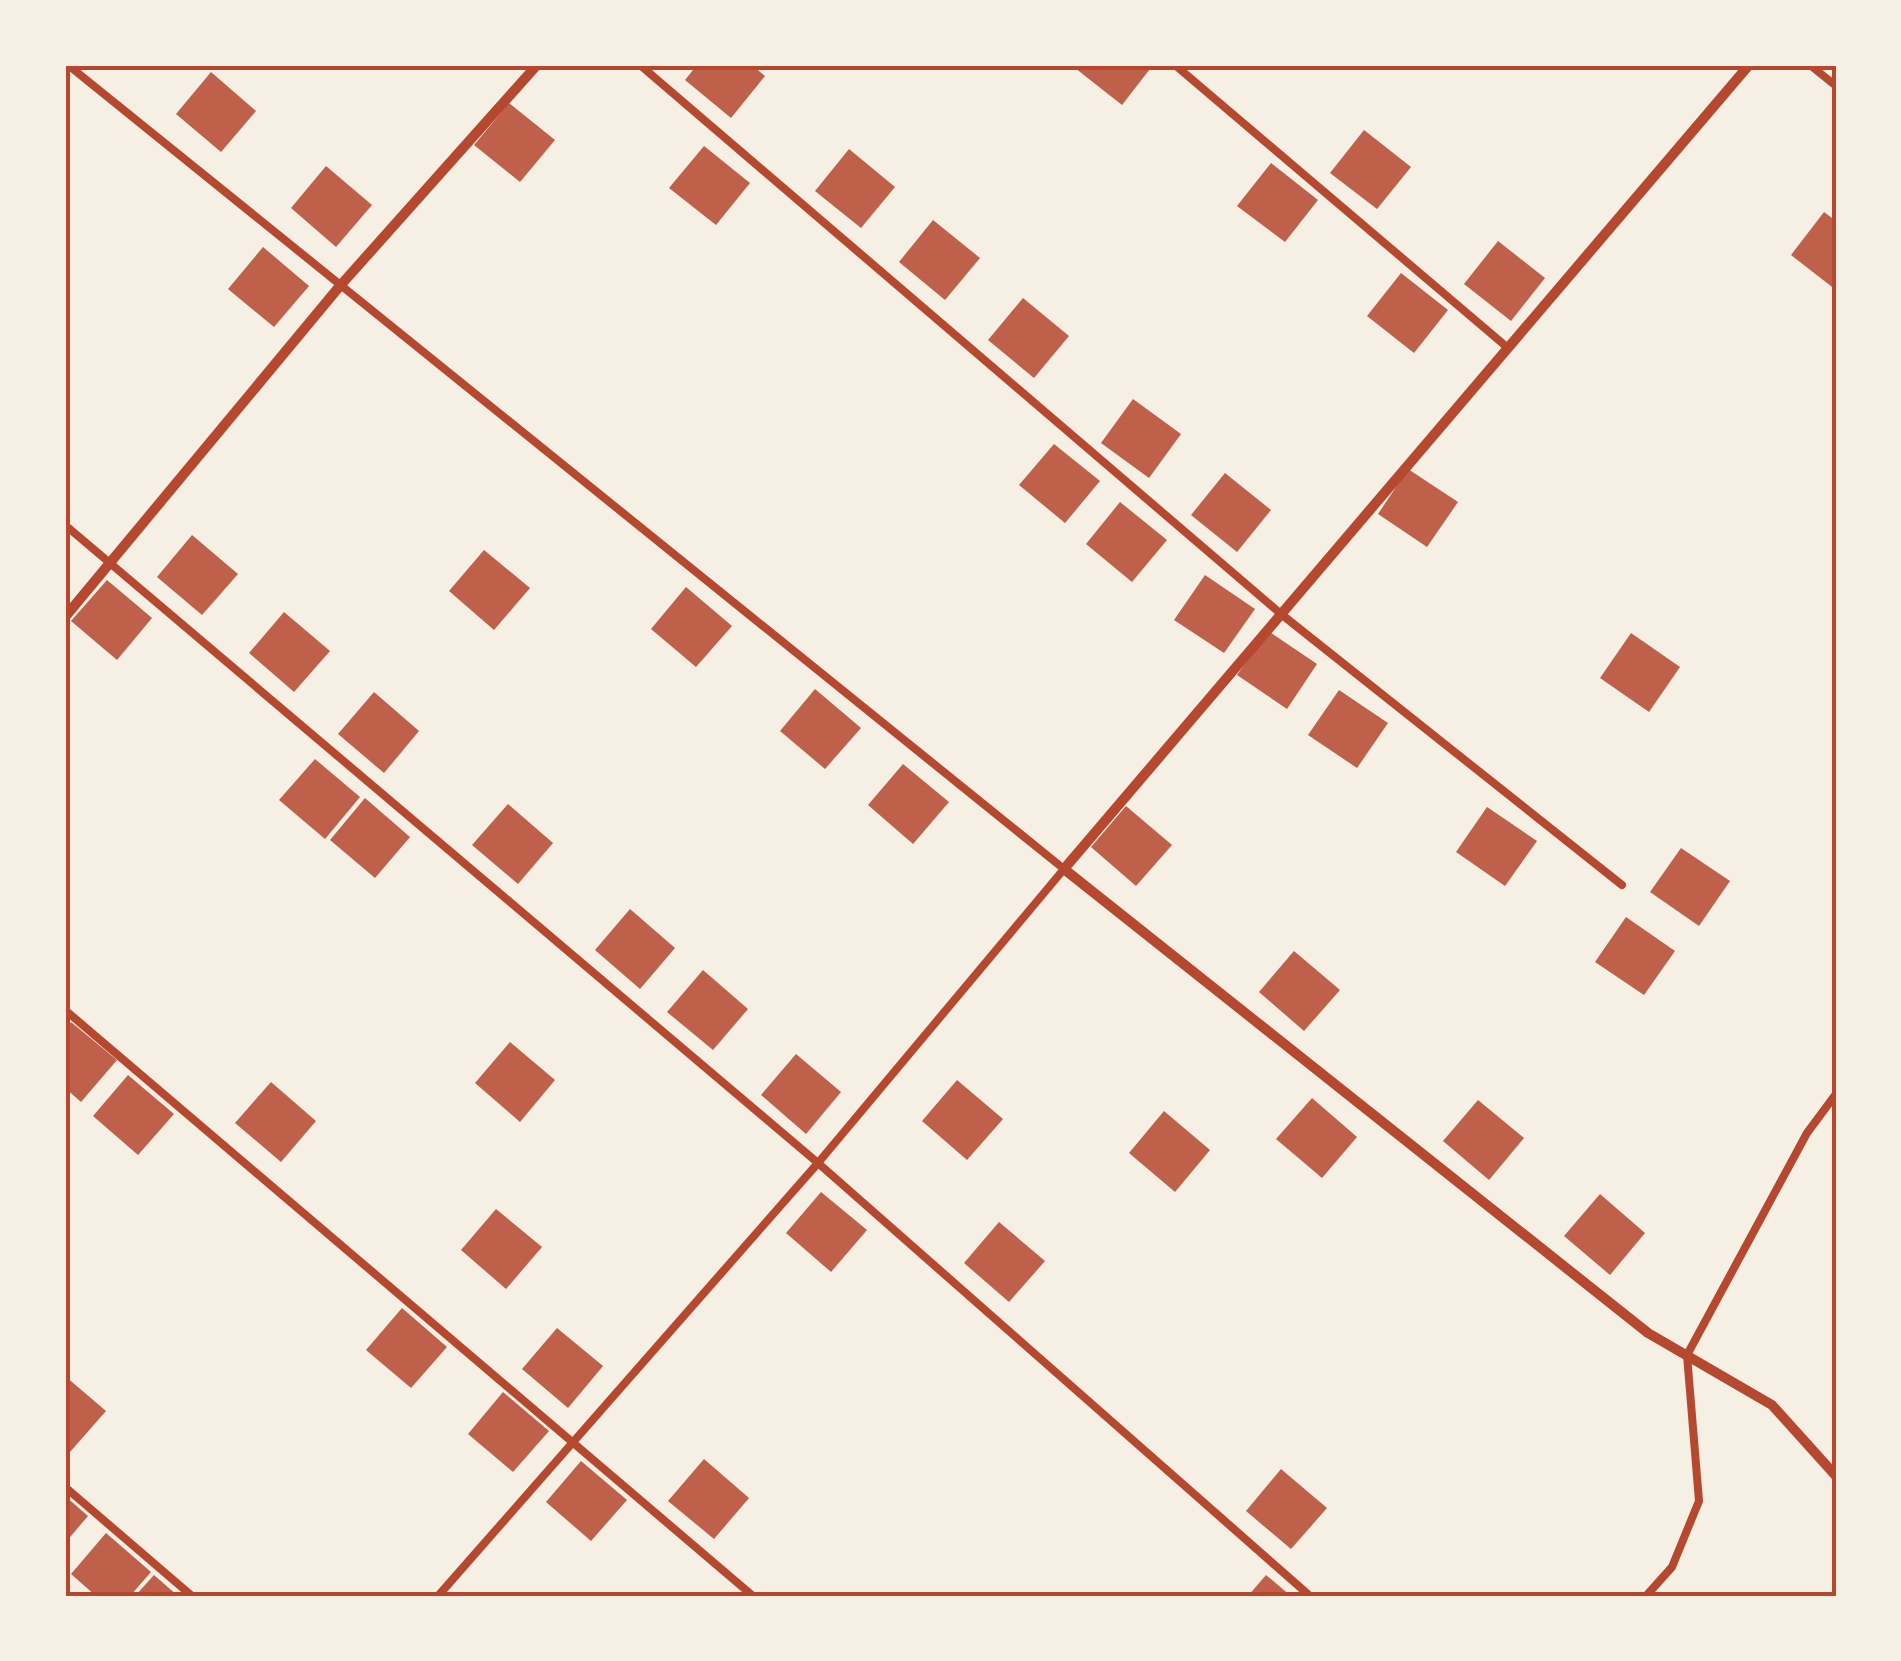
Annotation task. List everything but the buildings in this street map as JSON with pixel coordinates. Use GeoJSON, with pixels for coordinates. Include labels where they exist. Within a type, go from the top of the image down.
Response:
{"type":"FeatureCollection","features":[{"type":"Feature","properties":{"kind":"street"},"geometry":{"type":"LineString","coordinates":[[65,617],[339,287],[536,65]]}},
{"type":"Feature","properties":{"kind":"street"},"geometry":{"type":"LineString","coordinates":[[1746,66],[1064,870],[1648,1333],[1772,1404],[1836,1476]]}},
{"type":"Feature","properties":{"kind":"lane"},"geometry":{"type":"LineString","coordinates":[[68,65],[1064,870],[818,1163],[438,1596]]}},
{"type":"Feature","properties":{"kind":"lane"},"geometry":{"type":"LineString","coordinates":[[640,65],[1281,614],[1622,885]]}},
{"type":"Feature","properties":{"kind":"lane"},"geometry":{"type":"LineString","coordinates":[[1175,65],[1508,348]]}},
{"type":"Feature","properties":{"kind":"lane"},"geometry":{"type":"LineString","coordinates":[[1810,65],[1836,86]]}},
{"type":"Feature","properties":{"kind":"lane"},"geometry":{"type":"LineString","coordinates":[[65,525],[818,1163],[1310,1596]]}},
{"type":"Feature","properties":{"kind":"lane"},"geometry":{"type":"LineString","coordinates":[[65,1010],[753,1596]]}},
{"type":"Feature","properties":{"kind":"lane"},"geometry":{"type":"LineString","coordinates":[[1646,1596],[1672,1567],[1699,1501],[1687,1356],[1807,1133],[1836,1094]]}},
{"type":"Feature","properties":{"kind":"lane"},"geometry":{"type":"LineString","coordinates":[[65,1487],[192,1596]]}}]}
